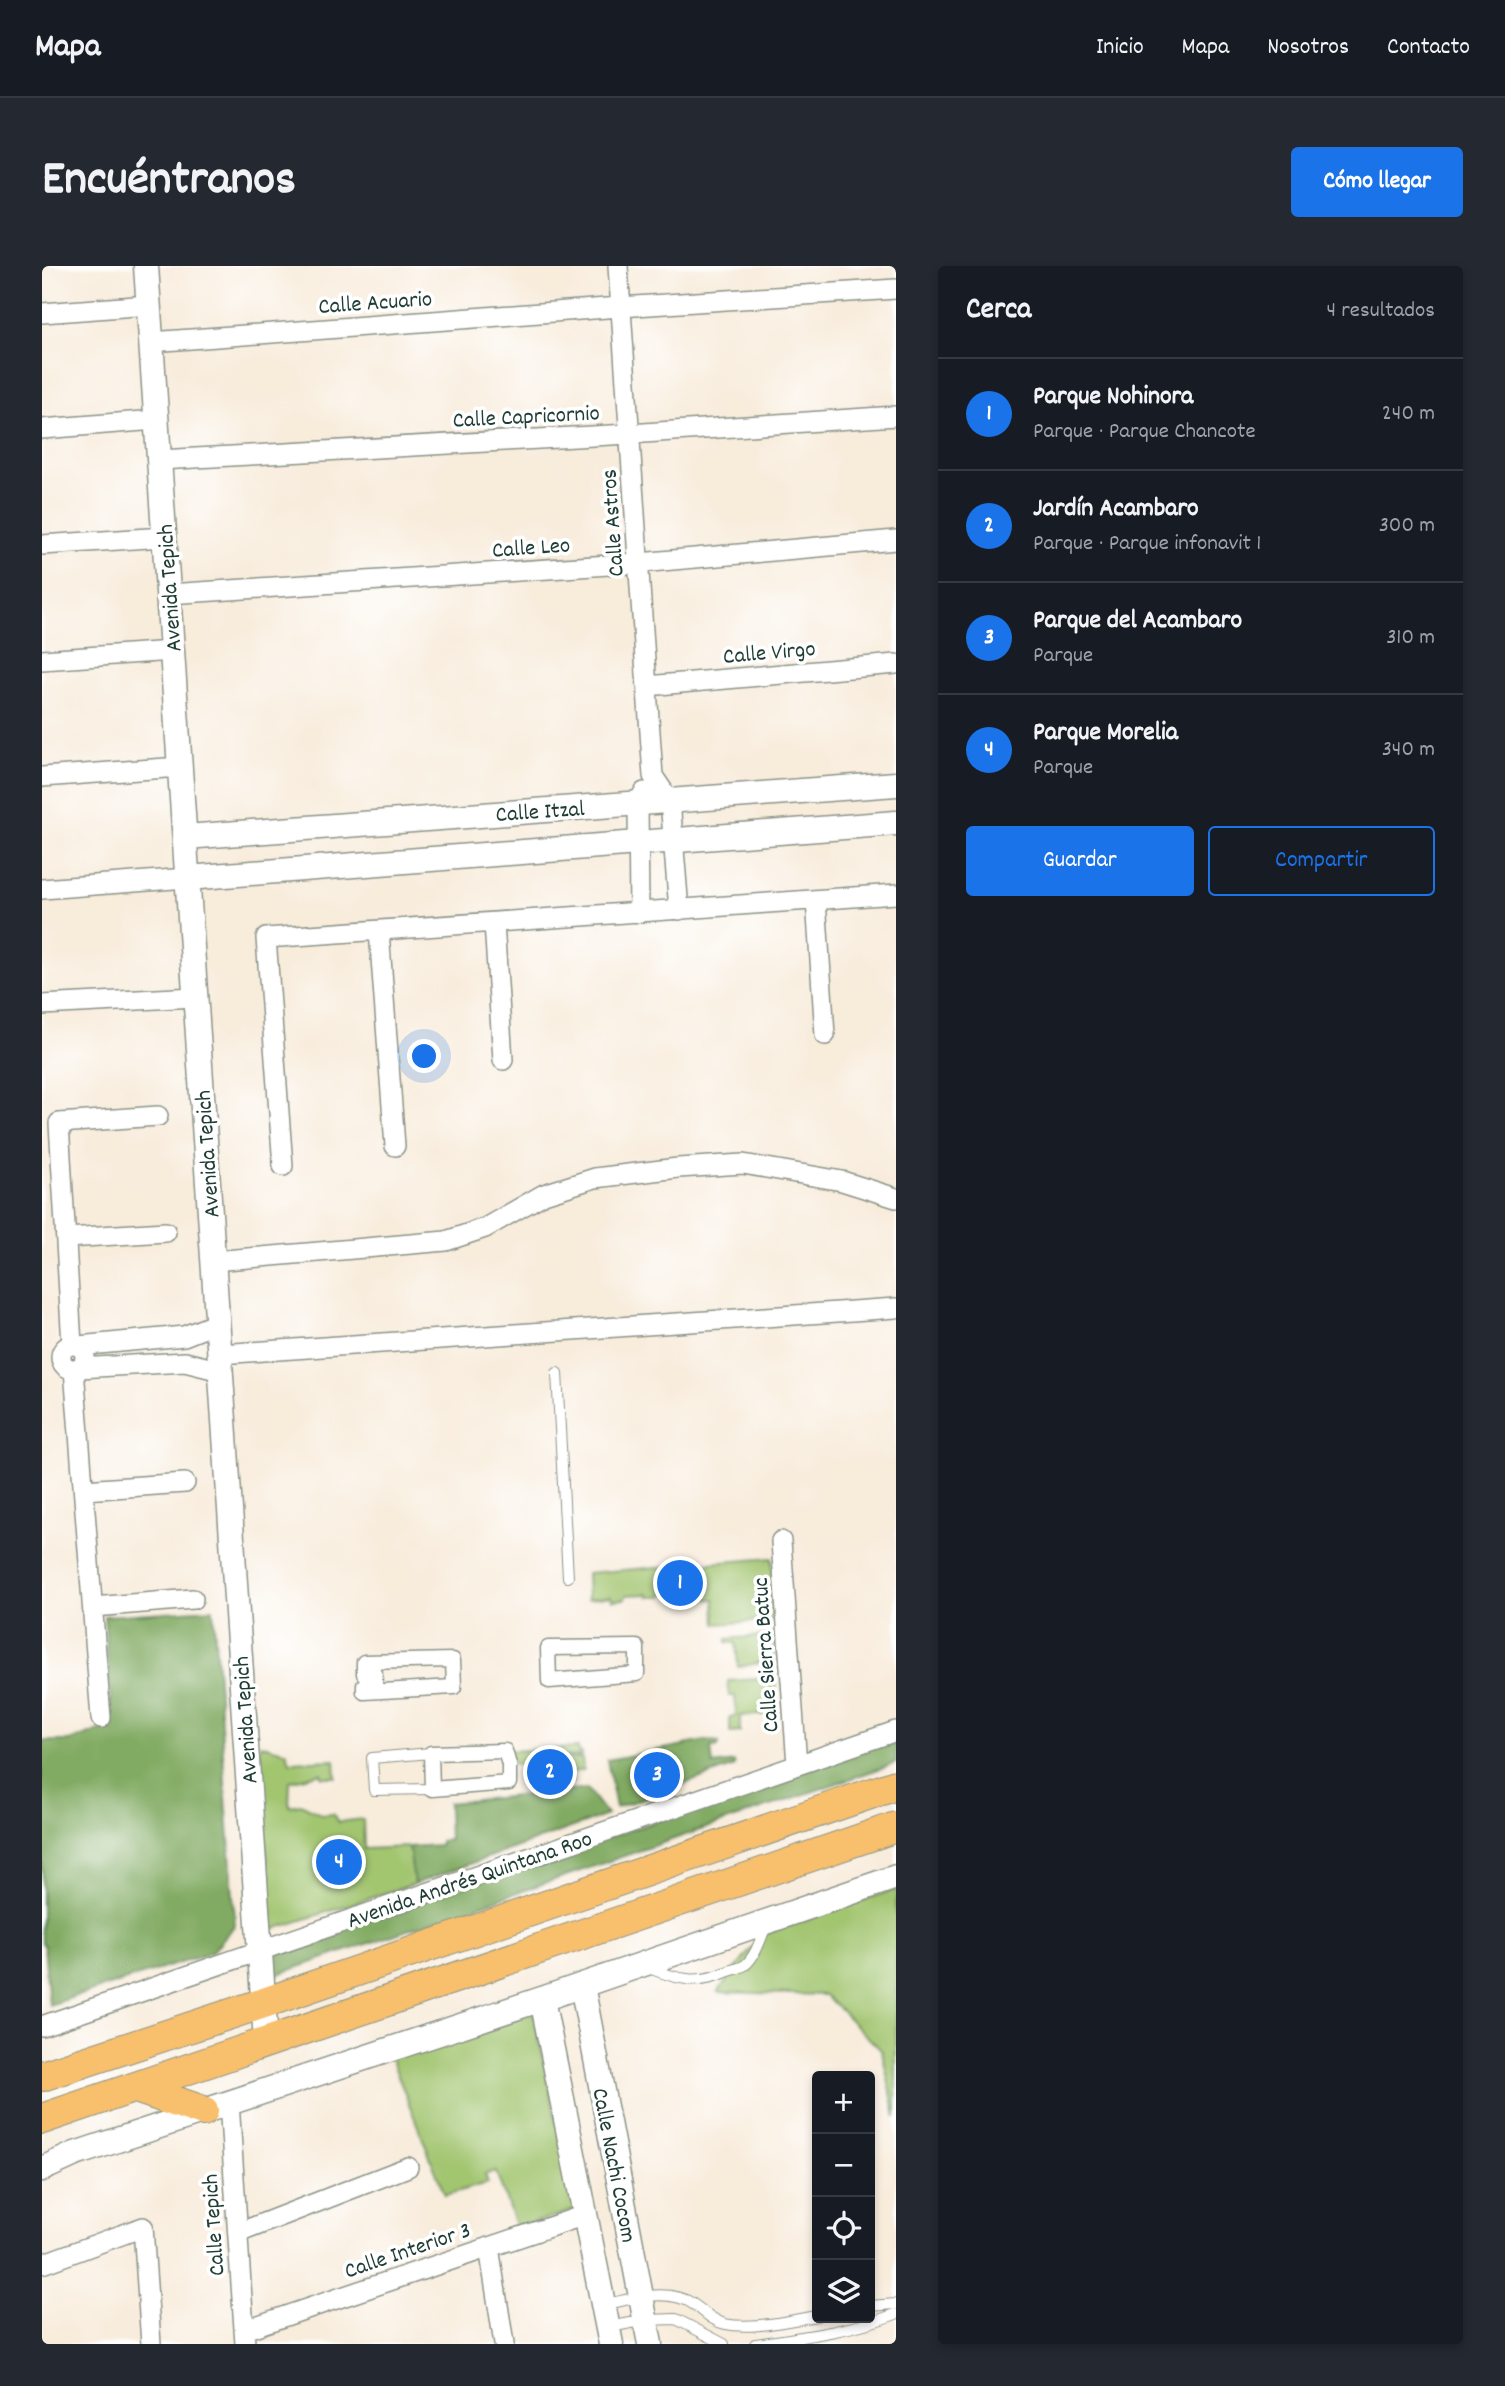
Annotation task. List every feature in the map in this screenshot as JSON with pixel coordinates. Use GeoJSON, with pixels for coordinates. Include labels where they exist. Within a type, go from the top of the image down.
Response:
{"type":"FeatureCollection","features":[{"type":"Feature","properties":{"kind":"main road"},"geometry":{"type":"LineString","coordinates":[[42,2076],[264,2003],[896,1785]]}},
{"type":"Feature","properties":{"kind":"main road"},"geometry":{"type":"LineString","coordinates":[[42,2119],[896,1827]]}},
{"type":"Feature","properties":{"kind":"main road"},"geometry":{"type":"LineString","coordinates":[[136,2088],[216,2107]]}},
{"type":"Feature","properties":{"kind":"street","name":"Avenida Tepich"},"geometry":{"type":"LineString","coordinates":[[146,266],[266,2042]]}},
{"type":"Feature","properties":{"kind":"street","name":"Calle Astros"},"geometry":{"type":"LineString","coordinates":[[618,266],[653,776]]}},
{"type":"Feature","properties":{"kind":"street","name":"Calle Acuario"},"geometry":{"type":"LineString","coordinates":[[151,342],[896,289]]}},
{"type":"Feature","properties":{"kind":"street"},"geometry":{"type":"LineString","coordinates":[[42,313],[149,305]]}},
{"type":"Feature","properties":{"kind":"street","name":"Calle Capricornio"},"geometry":{"type":"LineString","coordinates":[[159,460],[896,416]]}},
{"type":"Feature","properties":{"kind":"street"},"geometry":{"type":"LineString","coordinates":[[42,429],[156,420]]}},
{"type":"Feature","properties":{"kind":"street"},"geometry":{"type":"LineString","coordinates":[[42,545],[164,537]]}},
{"type":"Feature","properties":{"kind":"street","name":"Calle Leo"},"geometry":{"type":"LineString","coordinates":[[168,594],[639,563],[896,540]]}},
{"type":"Feature","properties":{"kind":"street"},"geometry":{"type":"LineString","coordinates":[[42,660],[172,651]]}},
{"type":"Feature","properties":{"kind":"street","name":"Calle Virgo"},"geometry":{"type":"LineString","coordinates":[[647,686],[896,664]]}},
{"type":"Feature","properties":{"kind":"street"},"geometry":{"type":"LineString","coordinates":[[42,777],[180,766]]}},
{"type":"Feature","properties":{"kind":"street"},"geometry":{"type":"LineString","coordinates":[[639,913],[638,803],[653,776],[670,801],[679,910]]}},
{"type":"Feature","properties":{"kind":"street","name":"Calle Itzal"},"geometry":{"type":"LineString","coordinates":[[185,837],[896,784]]}},
{"type":"Feature","properties":{"kind":"street","name":"Calle Itzal"},"geometry":{"type":"LineString","coordinates":[[187,878],[896,823]]}},
{"type":"Feature","properties":{"kind":"street"},"geometry":{"type":"LineString","coordinates":[[42,889],[187,878]]}},
{"type":"Feature","properties":{"kind":"street"},"geometry":{"type":"LineString","coordinates":[[283,1166],[266,938],[896,894]]}},
{"type":"Feature","properties":{"kind":"street"},"geometry":{"type":"LineString","coordinates":[[816,900],[825,1035]]}},
{"type":"Feature","properties":{"kind":"street"},"geometry":{"type":"LineString","coordinates":[[494,923],[503,1060]]}},
{"type":"Feature","properties":{"kind":"street"},"geometry":{"type":"LineString","coordinates":[[379,931],[395,1146]]}},
{"type":"Feature","properties":{"kind":"street"},"geometry":{"type":"LineString","coordinates":[[42,1005],[195,997]]}},
{"type":"Feature","properties":{"kind":"street"},"geometry":{"type":"LineString","coordinates":[[102,1718],[84,1490],[84,1369],[66,1238],[59,1123],[158,1116]]}},
{"type":"Feature","properties":{"kind":"street"},"geometry":{"type":"LineString","coordinates":[[213,1261],[446,1241],[485,1228],[544,1194],[595,1178],[678,1168],[743,1164],[842,1181],[896,1198]]}},
{"type":"Feature","properties":{"kind":"street"},"geometry":{"type":"LineString","coordinates":[[66,1238],[166,1232]]}},
{"type":"Feature","properties":{"kind":"street"},"geometry":{"type":"LineString","coordinates":[[217,1322],[184,1336],[82,1345],[65,1349],[62,1361],[66,1367],[84,1369],[185,1362],[220,1363],[896,1308]]}},
{"type":"Feature","properties":{"kind":"street"},"geometry":{"type":"LineString","coordinates":[[84,1490],[185,1483]]}},
{"type":"Feature","properties":{"kind":"street","name":"Calle Sierra Batuc"},"geometry":{"type":"LineString","coordinates":[[781,1541],[797,1765]]}},
{"type":"Feature","properties":{"kind":"street"},"geometry":{"type":"LineString","coordinates":[[93,1607],[193,1600]]}},
{"type":"Feature","properties":{"kind":"street"},"geometry":{"type":"LineString","coordinates":[[637,1647],[637,1674],[549,1681],[548,1648],[637,1647]]}},
{"type":"Feature","properties":{"kind":"street"},"geometry":{"type":"LineString","coordinates":[[453,1660],[454,1687],[364,1692],[365,1685],[375,1685],[375,1674],[364,1674],[365,1662],[453,1660]]}},
{"type":"Feature","properties":{"kind":"street","name":"Avenida Andrés Quintana Roo"},"geometry":{"type":"LineString","coordinates":[[42,2026],[896,1731]]}},
{"type":"Feature","properties":{"kind":"street"},"geometry":{"type":"LineString","coordinates":[[431,1753],[505,1751],[509,1765],[509,1783],[432,1789]]}},
{"type":"Feature","properties":{"kind":"street"},"geometry":{"type":"LineString","coordinates":[[42,2169],[75,2154],[542,1999],[896,1877]]}},
{"type":"Feature","properties":{"kind":"street","name":"Calle Nachi Cocom"},"geometry":{"type":"LineString","coordinates":[[582,1985],[646,2320]]}},
{"type":"Feature","properties":{"kind":"street","name":"Calle Nachi Cocom"},"geometry":{"type":"LineString","coordinates":[[542,1999],[607,2325]]}},
{"type":"Feature","properties":{"kind":"street","name":"Calle Tepich"},"geometry":{"type":"LineString","coordinates":[[216,2107],[238,2233],[245,2337]]}},
{"type":"Feature","properties":{"kind":"street"},"geometry":{"type":"LineString","coordinates":[[238,2233],[408,2167]]}},
{"type":"Feature","properties":{"kind":"street","name":"Calle Interior 3"},"geometry":{"type":"LineString","coordinates":[[245,2337],[489,2247],[585,2215]]}},
{"type":"Feature","properties":{"kind":"street"},"geometry":{"type":"LineString","coordinates":[[42,2264],[143,2227],[150,2344]]}},
{"type":"Feature","properties":{"kind":"street"},"geometry":{"type":"LineString","coordinates":[[489,2247],[504,2344]]}},
{"type":"Feature","properties":{"kind":"lane"},"geometry":{"type":"LineString","coordinates":[[557,1373],[568,1577]]}},
{"type":"Feature","properties":{"kind":"lane"},"geometry":{"type":"LineString","coordinates":[[431,1753],[432,1789],[374,1790],[372,1758],[431,1753]]}},
{"type":"Feature","properties":{"kind":"lane"},"geometry":{"type":"LineString","coordinates":[[642,1965],[690,1980],[712,1979],[745,1965],[759,1945],[768,1921]]}},
{"type":"Feature","properties":{"kind":"lane"},"geometry":{"type":"LineString","coordinates":[[607,2325],[646,2320],[674,2297],[691,2302],[721,2323],[736,2326],[812,2317]]}},
{"type":"Feature","properties":{"kind":"lane"},"geometry":{"type":"LineString","coordinates":[[875,2306],[896,2304]]}},
{"type":"Feature","properties":{"kind":"lane"},"geometry":{"type":"LineString","coordinates":[[755,2344],[836,2331],[896,2314]]}},
{"type":"Feature","properties":{"kind":"lane"},"geometry":{"type":"LineString","coordinates":[[700,2331],[710,2317]]}},
{"type":"Feature","properties":{"kind":"lane"},"geometry":{"type":"LineString","coordinates":[[607,2325],[676,2319],[724,2344]]}},
{"type":"Feature","properties":{"kind":"green space"},"geometry":{"type":"Polygon","coordinates":[[[772,1558],[775,1620],[716,1624],[715,1599],[685,1600],[684,1592],[663,1594],[663,1597],[649,1597],[648,1594],[626,1595],[625,1599],[612,1600],[611,1596],[588,1599],[587,1573],[772,1558]]]}},
{"type":"Feature","properties":{"kind":"green space"},"geometry":{"type":"Polygon","coordinates":[[[213,1609],[235,1925],[211,1953],[49,2005],[42,1944],[42,1741],[70,1741],[113,1726],[104,1616],[213,1609]]]}},
{"type":"Feature","properties":{"kind":"green space"},"geometry":{"type":"Polygon","coordinates":[[[772,1635],[774,1660],[738,1667],[736,1643],[727,1643],[727,1639],[772,1635]]]}},
{"type":"Feature","properties":{"kind":"green space"},"geometry":{"type":"Polygon","coordinates":[[[775,1678],[776,1714],[740,1716],[740,1732],[730,1733],[730,1717],[736,1716],[735,1696],[729,1696],[728,1681],[775,1678]]]}},
{"type":"Feature","properties":{"kind":"green space"},"geometry":{"type":"Polygon","coordinates":[[[896,1739],[896,1763],[273,1976],[270,1953],[896,1739]]]}},
{"type":"Feature","properties":{"kind":"green space"},"geometry":{"type":"Polygon","coordinates":[[[705,1741],[719,1743],[718,1748],[711,1748],[713,1765],[734,1762],[735,1766],[616,1808],[607,1760],[705,1741]]]}},
{"type":"Feature","properties":{"kind":"green space"},"geometry":{"type":"Polygon","coordinates":[[[260,1744],[287,1752],[290,1762],[335,1760],[336,1777],[322,1777],[321,1773],[290,1781],[289,1806],[301,1804],[322,1815],[333,1814],[338,1822],[363,1819],[364,1849],[409,1847],[414,1884],[271,1930],[260,1744]]]}},
{"type":"Feature","properties":{"kind":"green space"},"geometry":{"type":"Polygon","coordinates":[[[578,1748],[578,1753],[582,1753],[582,1756],[562,1757],[562,1762],[564,1759],[582,1758],[583,1770],[572,1772],[572,1783],[539,1785],[539,1773],[529,1773],[529,1765],[537,1765],[537,1761],[547,1763],[547,1759],[524,1760],[524,1763],[514,1765],[505,1751],[578,1748]]]}},
{"type":"Feature","properties":{"kind":"green space"},"geometry":{"type":"Polygon","coordinates":[[[587,1789],[607,1815],[414,1884],[409,1847],[440,1845],[440,1841],[449,1840],[448,1803],[587,1789]]]}},
{"type":"Feature","properties":{"kind":"green space"},"geometry":{"type":"Polygon","coordinates":[[[896,1889],[896,2117],[882,2051],[825,1995],[718,1992],[762,1935],[896,1889]]]}},
{"type":"Feature","properties":{"kind":"green space"},"geometry":{"type":"Polygon","coordinates":[[[532,2006],[575,2210],[516,2228],[496,2172],[485,2174],[488,2183],[445,2195],[389,2053],[532,2006]]]}},
{"type":"Feature","properties":{"kind":"place","name":"Parque Nohinora"},"geometry":{"type":"Point","coordinates":[680,1583]}},
{"type":"Feature","properties":{"kind":"place","name":"Jardín Acambaro"},"geometry":{"type":"Point","coordinates":[550,1772]}},
{"type":"Feature","properties":{"kind":"place","name":"Parque del Acambaro"},"geometry":{"type":"Point","coordinates":[657,1775]}},
{"type":"Feature","properties":{"kind":"place","name":"Parque Morelia"},"geometry":{"type":"Point","coordinates":[339,1862]}}]}
